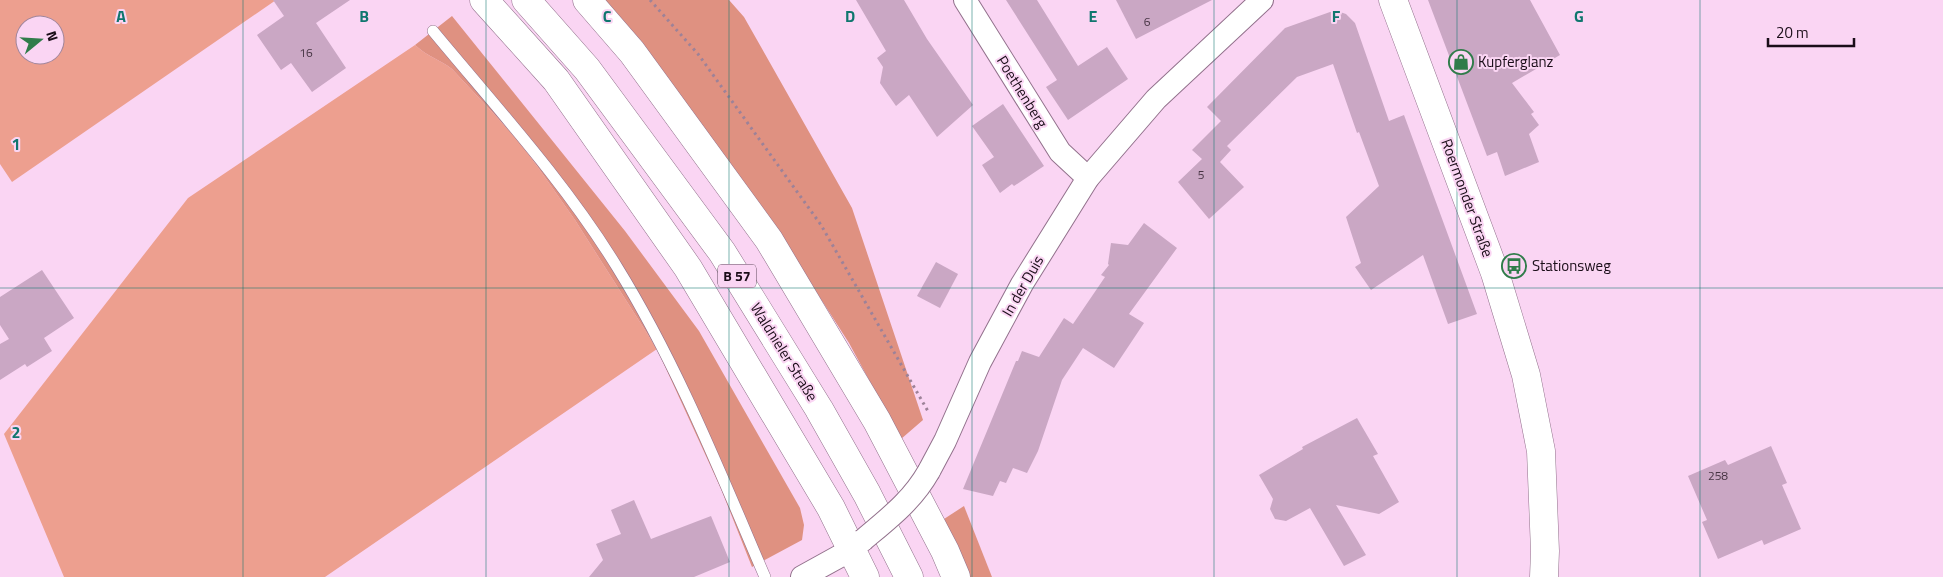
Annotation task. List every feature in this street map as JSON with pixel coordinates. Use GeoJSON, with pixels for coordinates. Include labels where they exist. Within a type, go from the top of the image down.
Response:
{"type":"FeatureCollection","features":[{"type":"Feature","properties":{"kind":"main road"},"geometry":{"type":"LineString","coordinates":[[484,0],[556,80],[688,268],[831,508],[857,545],[865,577]]}},
{"type":"Feature","properties":{"kind":"main road","name":"Waldnieler Straße"},"geometry":{"type":"LineString","coordinates":[[526,0],[587,69],[722,252],[819,409],[858,477],[908,577]]}},
{"type":"Feature","properties":{"kind":"main road"},"geometry":{"type":"LineString","coordinates":[[587,0],[632,52],[769,240],[877,421],[945,551],[956,577]]}},
{"type":"Feature","properties":{"kind":"main road","name":"Roermonder Straße"},"geometry":{"type":"LineString","coordinates":[[1393,0],[1495,273],[1526,375],[1540,451],[1545,551],[1544,577]]}},
{"type":"Feature","properties":{"kind":"street","name":"Poethenberg"},"geometry":{"type":"LineString","coordinates":[[965,0],[1060,152],[1088,178]]}},
{"type":"Feature","properties":{"kind":"street","name":"In der Duis"},"geometry":{"type":"LineString","coordinates":[[802,577],[857,545],[901,509],[919,489],[945,441],[980,362],[1022,284],[1088,178],[1156,99],[1262,0]]}},
{"type":"Feature","properties":{"kind":"lane"},"geometry":{"type":"LineString","coordinates":[[433,31],[549,171],[617,266],[657,336],[708,444],[766,577]]}},
{"type":"Feature","properties":{"kind":"path"},"geometry":{"type":"LineString","coordinates":[[650,0],[698,54],[821,225],[945,441]]}},
{"type":"Feature","properties":{"kind":"shaded area"},"geometry":{"type":"Polygon","coordinates":[[[0,0],[276,0],[12,182],[0,164],[0,0]]]}},
{"type":"Feature","properties":{"kind":"shaded area"},"geometry":{"type":"Polygon","coordinates":[[[603,0],[729,0],[744,17],[852,208],[923,420],[901,439],[849,343],[760,204],[603,0]]]}},
{"type":"Feature","properties":{"kind":"shaded area"},"geometry":{"type":"Polygon","coordinates":[[[452,16],[625,231],[699,331],[800,508],[804,525],[802,540],[752,567],[721,489],[657,349],[575,220],[520,142],[452,69],[415,45],[452,16]]]}},
{"type":"Feature","properties":{"kind":"shaded area"},"geometry":{"type":"Polygon","coordinates":[[[415,45],[452,69],[520,142],[575,220],[657,349],[325,577],[64,577],[4,434],[188,198],[415,45]]]}},
{"type":"Feature","properties":{"kind":"shaded area"},"geometry":{"type":"Polygon","coordinates":[[[964,506],[992,577],[966,577],[944,519],[964,506]]]}},
{"type":"Feature","properties":{"kind":"building"},"geometry":{"type":"Polygon","coordinates":[[[273,0],[350,0],[316,23],[346,68],[312,92],[291,63],[281,70],[257,35],[284,16],[273,0]]]}},
{"type":"Feature","properties":{"kind":"building"},"geometry":{"type":"Polygon","coordinates":[[[856,0],[904,0],[927,39],[973,105],[937,137],[909,95],[896,106],[880,83],[883,67],[877,58],[886,51],[856,0]]]}},
{"type":"Feature","properties":{"kind":"building"},"geometry":{"type":"Polygon","coordinates":[[[1006,0],[1037,0],[1078,66],[1107,47],[1128,79],[1068,120],[1046,87],[1057,80],[1006,0]]]}},
{"type":"Feature","properties":{"kind":"building"},"geometry":{"type":"Polygon","coordinates":[[[1116,0],[1212,0],[1136,39],[1116,0]]]}},
{"type":"Feature","properties":{"kind":"building"},"geometry":{"type":"Polygon","coordinates":[[[1428,0],[1530,0],[1560,55],[1512,83],[1534,112],[1531,114],[1539,125],[1529,134],[1539,162],[1505,176],[1497,152],[1487,156],[1428,0]]]}},
{"type":"Feature","properties":{"kind":"building"},"geometry":{"type":"Polygon","coordinates":[[[1337,11],[1346,14],[1355,23],[1389,121],[1404,115],[1477,314],[1448,324],[1423,255],[1371,290],[1355,267],[1361,263],[1346,217],[1379,186],[1359,132],[1357,133],[1333,64],[1297,77],[1227,146],[1231,150],[1220,162],[1244,187],[1209,219],[1178,182],[1202,159],[1192,150],[1221,121],[1207,107],[1285,28],[1337,11]]]}},
{"type":"Feature","properties":{"kind":"building"},"geometry":{"type":"Polygon","coordinates":[[[1003,104],[1044,166],[1000,193],[982,165],[994,157],[972,126],[1003,104]]]}},
{"type":"Feature","properties":{"kind":"building"},"geometry":{"type":"Polygon","coordinates":[[[1144,223],[1177,248],[1129,314],[1144,323],[1114,368],[1083,348],[1062,380],[1038,451],[1027,473],[1013,468],[1006,483],[1000,481],[993,496],[963,489],[1016,361],[1018,361],[1022,351],[1039,357],[1064,318],[1073,324],[1105,277],[1101,275],[1109,265],[1111,243],[1128,245],[1144,223]]]}},
{"type":"Feature","properties":{"kind":"building"},"geometry":{"type":"Polygon","coordinates":[[[936,262],[958,274],[940,308],[917,296],[936,262]]]}},
{"type":"Feature","properties":{"kind":"building"},"geometry":{"type":"Polygon","coordinates":[[[42,270],[74,318],[44,338],[52,351],[27,367],[25,364],[0,380],[0,344],[9,339],[0,325],[0,297],[42,270]]]}},
{"type":"Feature","properties":{"kind":"building"},"geometry":{"type":"Polygon","coordinates":[[[1357,418],[1378,454],[1373,456],[1399,502],[1379,514],[1336,505],[1366,555],[1344,566],[1310,508],[1286,521],[1275,519],[1270,509],[1273,499],[1259,475],[1303,449],[1302,447],[1357,418]]]}},
{"type":"Feature","properties":{"kind":"building"},"geometry":{"type":"Polygon","coordinates":[[[1771,446],[1787,483],[1782,485],[1801,529],[1764,545],[1762,540],[1718,559],[1702,522],[1707,520],[1688,476],[1725,460],[1728,465],[1771,446]]]}},
{"type":"Feature","properties":{"kind":"building"},"geometry":{"type":"Polygon","coordinates":[[[634,500],[651,539],[711,516],[730,562],[694,577],[589,577],[603,560],[596,544],[621,534],[611,510],[634,500]]]}},
{"type":"Feature","properties":{"kind":"place","name":"Kupferglanz"},"geometry":{"type":"Point","coordinates":[1461,62]}},
{"type":"Feature","properties":{"kind":"place","name":"Stationsweg"},"geometry":{"type":"Point","coordinates":[1514,266]}}]}
